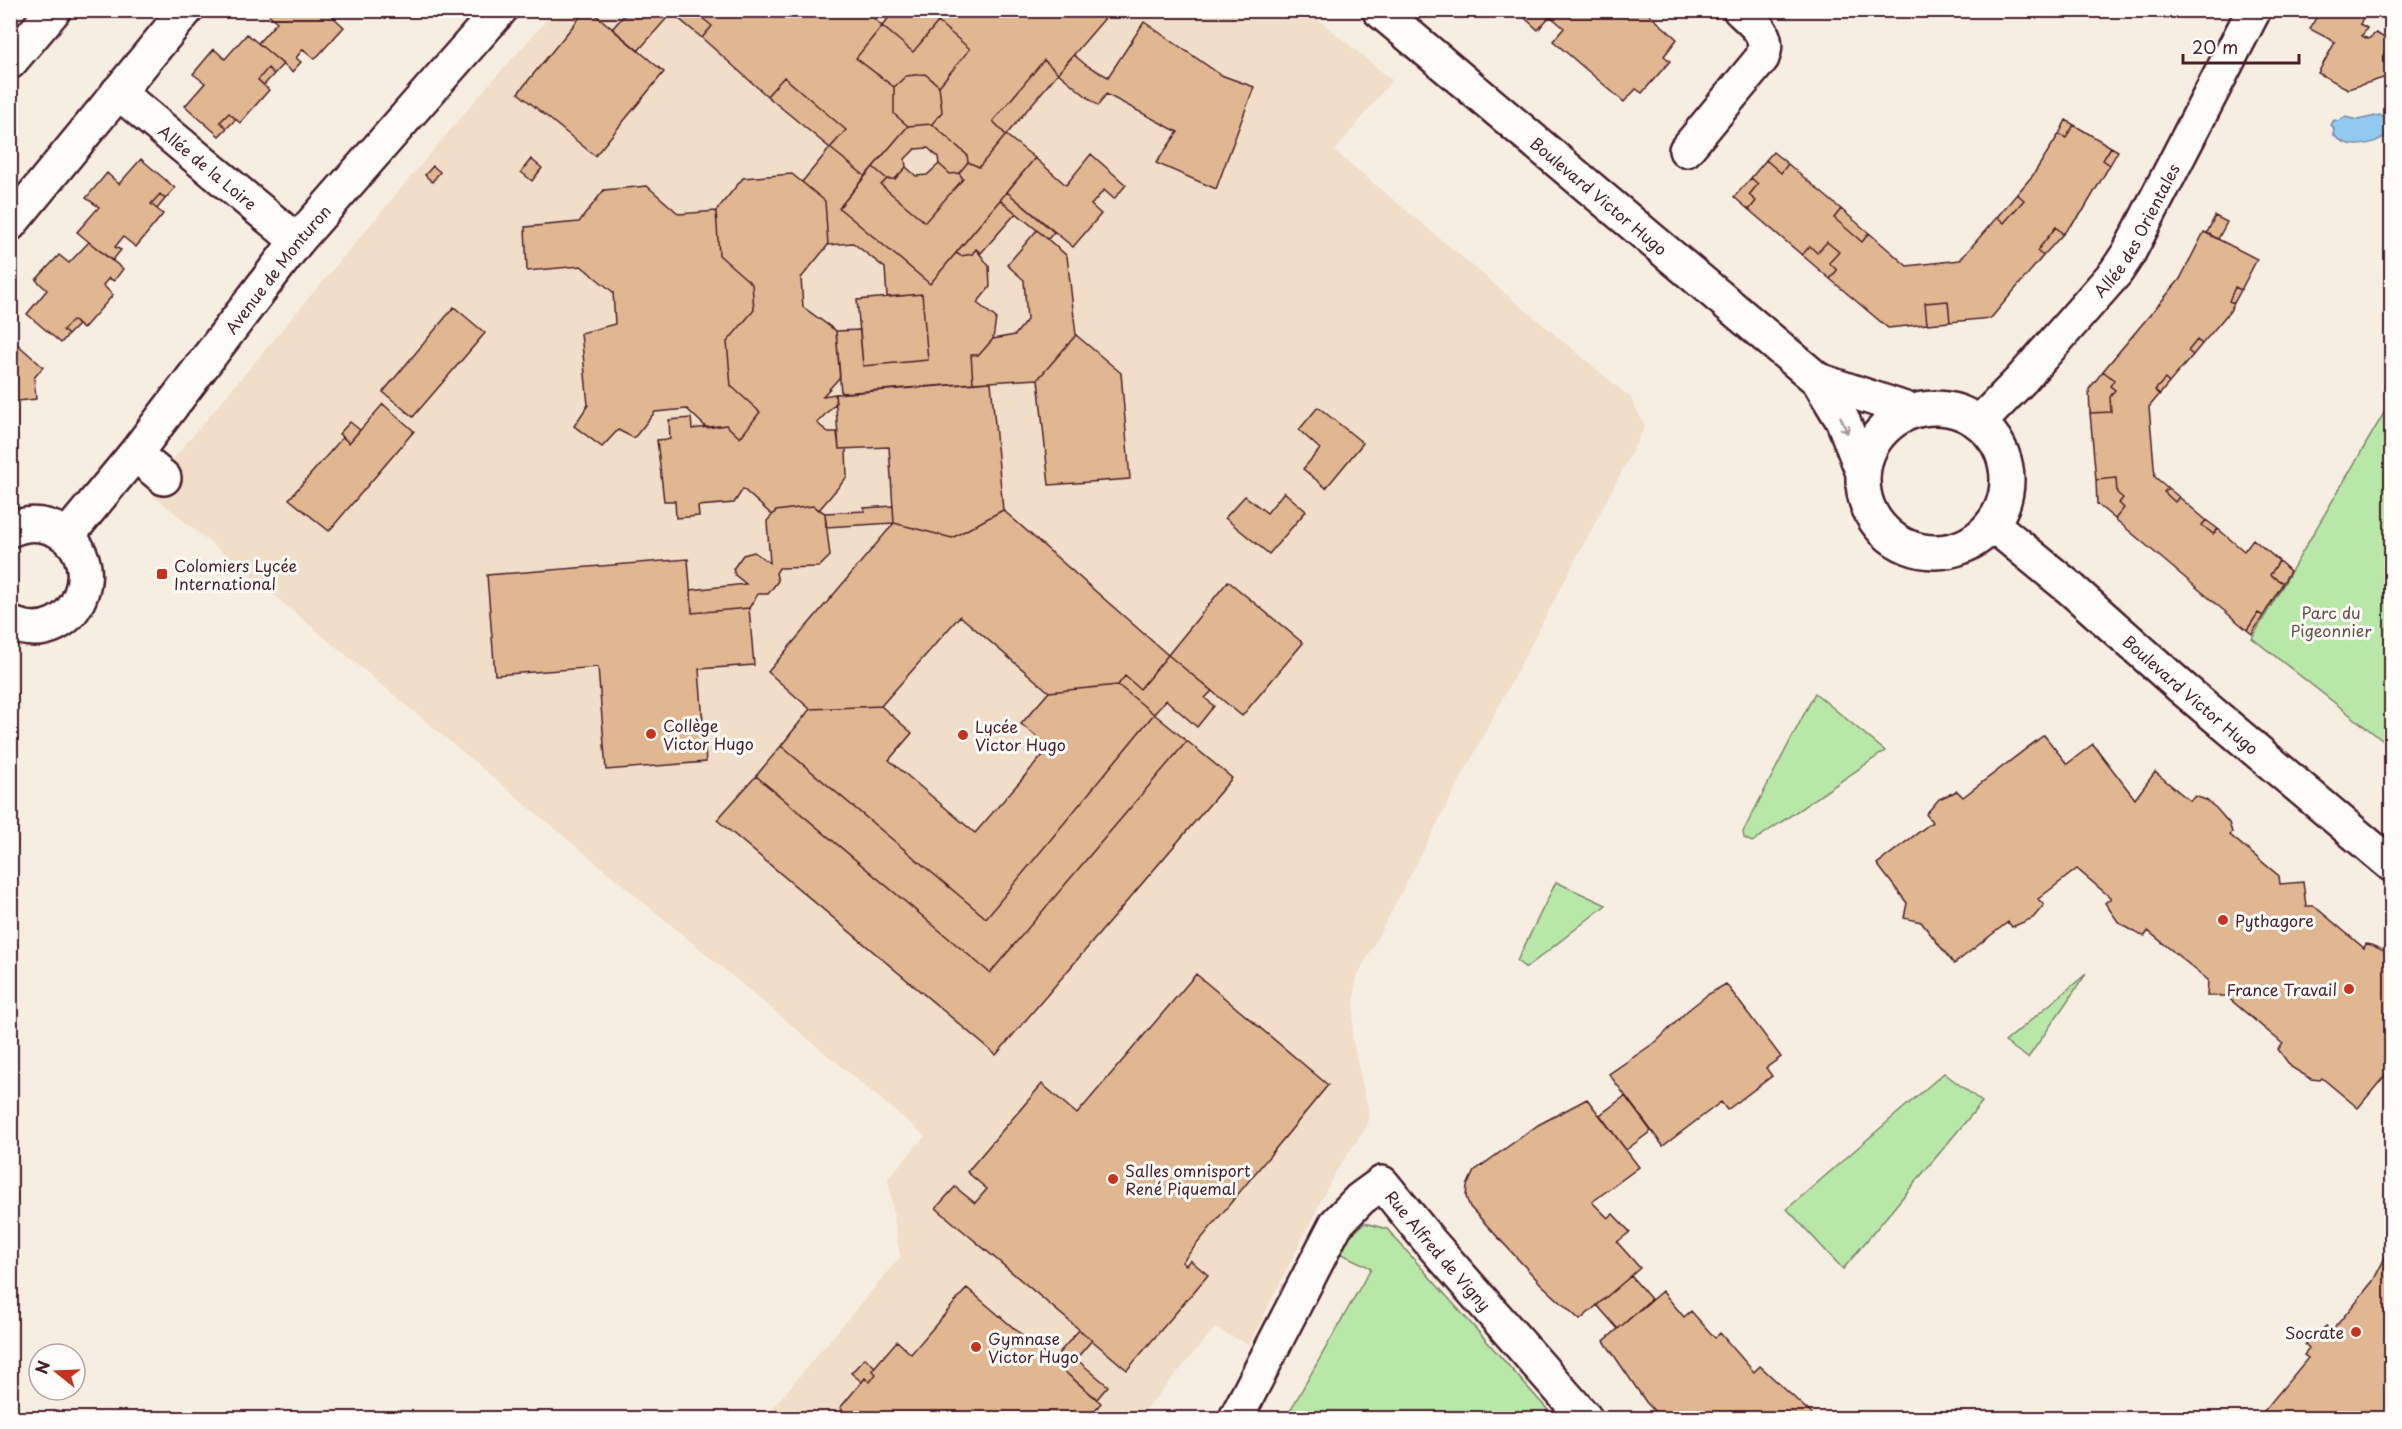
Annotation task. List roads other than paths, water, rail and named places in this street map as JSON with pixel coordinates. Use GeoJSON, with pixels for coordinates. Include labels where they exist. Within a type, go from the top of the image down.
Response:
{"type":"FeatureCollection","features":[{"type":"Feature","properties":{"kind":"street"},"geometry":{"type":"LineString","coordinates":[[10,62],[54,10]]}},
{"type":"Feature","properties":{"kind":"street"},"geometry":{"type":"LineString","coordinates":[[10,224],[186,10]]}},
{"type":"Feature","properties":{"kind":"street","name":"Avenue de Monturon"},"geometry":{"type":"LineString","coordinates":[[66,536],[135,454],[297,241],[500,10]]}},
{"type":"Feature","properties":{"kind":"street","name":"Boulevard Victor Hugo"},"geometry":{"type":"LineString","coordinates":[[1379,10],[1818,380],[1843,421],[1863,473]]}},
{"type":"Feature","properties":{"kind":"street"},"geometry":{"type":"LineString","coordinates":[[1686,150],[1762,58],[1765,50],[1764,35],[1761,29],[1740,10]]}},
{"type":"Feature","properties":{"kind":"street","name":"Allée des Orientales"},"geometry":{"type":"LineString","coordinates":[[1980,422],[2021,380],[2116,272],[2138,236],[2253,10]]}},
{"type":"Feature","properties":{"kind":"street","name":"Allée de la Loire"},"geometry":{"type":"LineString","coordinates":[[118,92],[297,241]]}},
{"type":"Feature","properties":{"kind":"street","name":"Boulevard Victor Hugo"},"geometry":{"type":"LineString","coordinates":[[1818,380],[1911,411]]}},
{"type":"Feature","properties":{"kind":"street"},"geometry":{"type":"LineString","coordinates":[[1939,407],[1964,413],[1980,422],[2000,446],[2008,476],[2003,507],[1992,524],[1982,536],[1967,545],[1940,552],[1917,550],[1889,536],[1876,522],[1864,493],[1863,473],[1868,454],[1884,428],[1894,419],[1911,411],[1939,407]]}},
{"type":"Feature","properties":{"kind":"street"},"geometry":{"type":"LineString","coordinates":[[135,454],[164,478]]}},
{"type":"Feature","properties":{"kind":"street"},"geometry":{"type":"LineString","coordinates":[[10,530],[18,526],[37,524],[57,529],[76,546],[86,568],[79,603],[62,621],[47,628],[25,630],[10,623]]}},
{"type":"Feature","properties":{"kind":"street","name":"Boulevard Victor Hugo"},"geometry":{"type":"LineString","coordinates":[[1992,524],[2070,588],[2181,687],[2391,865]]}},
{"type":"Feature","properties":{"kind":"street","name":"Rue Alfred de Vigny"},"geometry":{"type":"LineString","coordinates":[[1236,1419],[1336,1224],[1360,1199],[1382,1183],[1431,1243],[1585,1419]]}},
{"type":"Feature","properties":{"kind":"water"},"geometry":{"type":"Polygon","coordinates":[[[2380,115],[2385,119],[2388,134],[2368,144],[2345,143],[2333,134],[2334,129],[2331,125],[2334,120],[2339,121],[2345,117],[2358,120],[2380,115]]]}},
{"type":"Feature","properties":{"kind":"place","name":"Colomiers Lycée International"},"geometry":{"type":"Point","coordinates":[162,574]}},
{"type":"Feature","properties":{"kind":"place","name":"Collège Victor Hugo"},"geometry":{"type":"Point","coordinates":[651,734]}},
{"type":"Feature","properties":{"kind":"place","name":"Lycée Victor Hugo"},"geometry":{"type":"Point","coordinates":[963,735]}},
{"type":"Feature","properties":{"kind":"place","name":"Pythagore"},"geometry":{"type":"Point","coordinates":[2223,920]}},
{"type":"Feature","properties":{"kind":"place","name":"France Travail"},"geometry":{"type":"Point","coordinates":[2349,989]}},
{"type":"Feature","properties":{"kind":"place","name":"Salles omnisport René Piquemal"},"geometry":{"type":"Point","coordinates":[1113,1179]}},
{"type":"Feature","properties":{"kind":"place","name":"Socrate"},"geometry":{"type":"Point","coordinates":[2356,1332]}},
{"type":"Feature","properties":{"kind":"place","name":"Gymnase Victor Hugo"},"geometry":{"type":"Point","coordinates":[976,1347]}},
{"type":"Feature","properties":{"kind":"park label","name":"Parc du Pigeonnier"},"geometry":{"type":"Point","coordinates":[2331,621]}}]}
